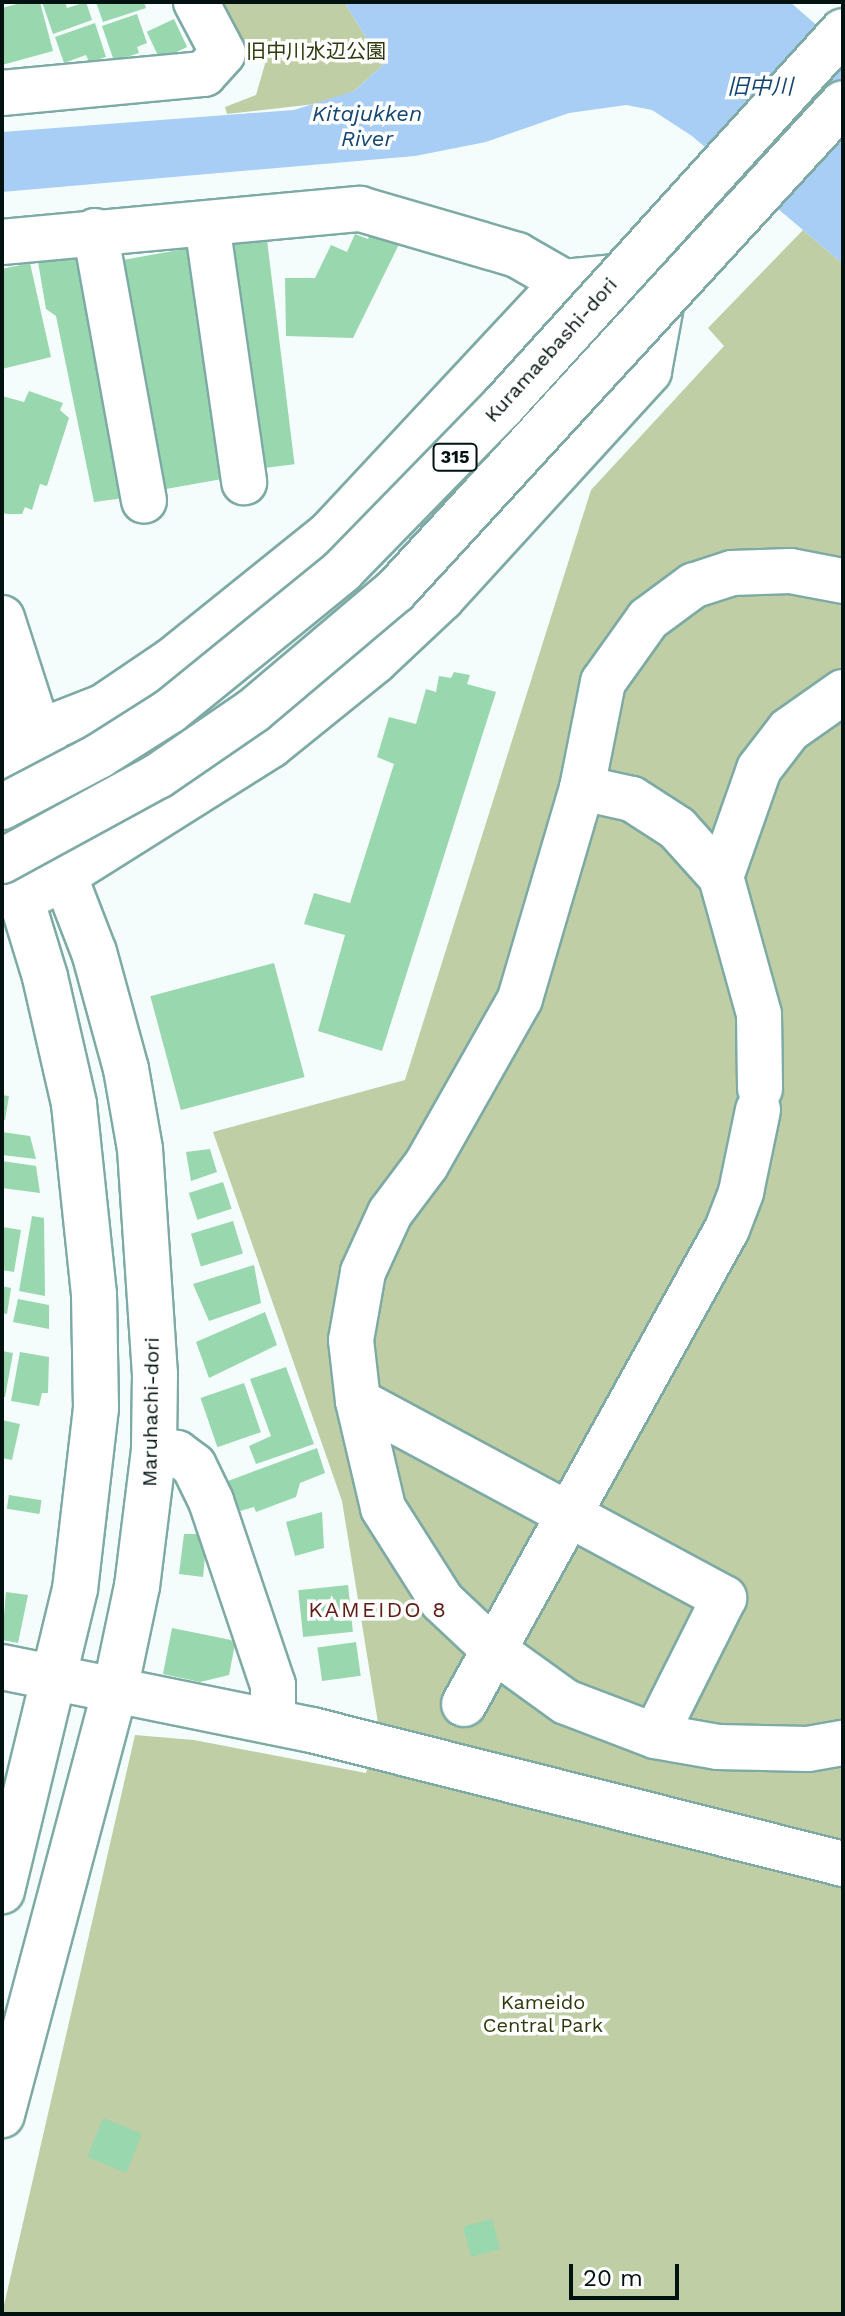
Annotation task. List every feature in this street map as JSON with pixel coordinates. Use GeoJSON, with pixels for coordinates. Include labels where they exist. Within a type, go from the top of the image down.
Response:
{"type":"FeatureCollection","features":[{"type":"Feature","properties":{"kind":"main road"},"geometry":{"type":"LineString","coordinates":[[2,93],[204,74],[223,53],[196,2]]}},
{"type":"Feature","properties":{"kind":"main road","name":"Kuramaebashi-dori"},"geometry":{"type":"LineString","coordinates":[[2,807],[99,756],[170,711],[342,571],[503,406],[616,277],[843,31]]}},
{"type":"Feature","properties":{"kind":"main road","name":"315"},"geometry":{"type":"LineString","coordinates":[[2,861],[158,776],[254,710],[395,591],[493,488],[843,103]]}},
{"type":"Feature","properties":{"kind":"main road"},"geometry":{"type":"LineString","coordinates":[[2,242],[95,231],[360,209],[517,255],[564,282],[616,277]]}},
{"type":"Feature","properties":{"kind":"main road"},"geometry":{"type":"LineString","coordinates":[[207,224],[244,482]]}},
{"type":"Feature","properties":{"kind":"main road"},"geometry":{"type":"LineString","coordinates":[[95,231],[144,501]]}},
{"type":"Feature","properties":{"kind":"main road"},"geometry":{"type":"LineString","coordinates":[[2,618],[29,745],[103,707],[171,661],[330,533],[564,282]]}},
{"type":"Feature","properties":{"kind":"main road"},"geometry":{"type":"LineString","coordinates":[[9,893],[65,878],[209,789],[375,661],[442,598],[649,371],[662,300]]}},
{"type":"Feature","properties":{"kind":"main road"},"geometry":{"type":"LineString","coordinates":[[843,581],[790,571],[732,573],[694,585],[648,619],[603,682],[582,788],[520,999],[426,1165],[390,1213],[363,1272],[351,1340],[358,1401],[383,1508],[403,1545],[442,1601],[495,1651],[566,1702],[655,1736],[718,1747],[808,1749],[843,1743]]}},
{"type":"Feature","properties":{"kind":"main road"},"geometry":{"type":"LineString","coordinates":[[721,877],[759,769],[789,730],[843,692]]}},
{"type":"Feature","properties":{"kind":"main road","name":"Maruhachi-dori"},"geometry":{"type":"LineString","coordinates":[[2,714],[29,745],[65,878],[110,1002],[126,1069],[140,1149],[155,1374],[154,1450],[137,1586],[115,1690],[2,2115]]}},
{"type":"Feature","properties":{"kind":"main road"},"geometry":{"type":"LineString","coordinates":[[464,1704],[727,1229],[741,1192],[759,1100],[759,1014],[721,877],[677,828],[632,799],[582,788]]}},
{"type":"Feature","properties":{"kind":"main road"},"geometry":{"type":"LineString","coordinates":[[2,836],[9,893],[74,1104],[92,1266],[95,1372],[90,1481],[58,1675],[11,1822],[2,1891]]}},
{"type":"Feature","properties":{"kind":"main road"},"geometry":{"type":"LineString","coordinates":[[95,1372],[155,1374]]}},
{"type":"Feature","properties":{"kind":"main road"},"geometry":{"type":"LineString","coordinates":[[358,1401],[724,1598],[655,1736]]}},
{"type":"Feature","properties":{"kind":"main road"},"geometry":{"type":"LineString","coordinates":[[154,1450],[177,1453],[194,1466],[211,1501],[273,1685],[273,1722]]}},
{"type":"Feature","properties":{"kind":"main road"},"geometry":{"type":"LineString","coordinates":[[2,1667],[58,1675],[115,1690],[273,1722],[843,1864]]}},
{"type":"Feature","properties":{"kind":"green space","name":"旧中川水辺公園"},"geometry":{"type":"Polygon","coordinates":[[[216,2],[344,2],[383,65],[354,91],[324,103],[227,114],[225,107],[256,95],[267,57],[249,57],[216,2]]]}},
{"type":"Feature","properties":{"kind":"green space","name":"Kameido Central Park"},"geometry":{"type":"Polygon","coordinates":[[[803,230],[843,264],[843,2314],[2,2314],[135,1735],[194,1740],[366,1773],[379,1729],[342,1501],[213,1132],[405,1080],[591,490],[724,346],[708,328],[803,230]]]}},
{"type":"Feature","properties":{"kind":"water","name":"旧中川"},"geometry":{"type":"Polygon","coordinates":[[[344,2],[790,2],[843,48],[843,264],[692,136],[652,110],[626,105],[569,113],[486,142],[415,156],[2,192],[2,132],[294,110],[354,91],[383,65],[344,2]]]}},
{"type":"Feature","properties":{"kind":"building"},"geometry":{"type":"Polygon","coordinates":[[[24,2],[40,2],[53,51],[2,65],[2,8],[24,2]]]}},
{"type":"Feature","properties":{"kind":"building"},"geometry":{"type":"Polygon","coordinates":[[[42,2],[65,2],[67,8],[86,2],[92,20],[53,34],[42,2]]]}},
{"type":"Feature","properties":{"kind":"building"},"geometry":{"type":"Polygon","coordinates":[[[96,2],[144,2],[146,8],[103,22],[96,2]]]}},
{"type":"Feature","properties":{"kind":"building"},"geometry":{"type":"Polygon","coordinates":[[[137,14],[147,43],[137,47],[139,53],[114,61],[102,26],[137,14]]]}},
{"type":"Feature","properties":{"kind":"building"},"geometry":{"type":"Polygon","coordinates":[[[174,19],[187,47],[160,60],[147,32],[174,19]]]}},
{"type":"Feature","properties":{"kind":"building"},"geometry":{"type":"Polygon","coordinates":[[[95,23],[106,57],[89,62],[86,55],[64,63],[55,37],[95,23]]]}},
{"type":"Feature","properties":{"kind":"building"},"geometry":{"type":"Polygon","coordinates":[[[373,227],[404,234],[353,338],[286,336],[285,278],[315,278],[331,245],[347,252],[355,234],[368,239],[373,227]]]}},
{"type":"Feature","properties":{"kind":"building"},"geometry":{"type":"Polygon","coordinates":[[[267,240],[295,464],[253,469],[225,245],[267,240]]]}},
{"type":"Feature","properties":{"kind":"building"},"geometry":{"type":"Polygon","coordinates":[[[196,247],[236,476],[152,491],[111,262],[196,247]]]}},
{"type":"Feature","properties":{"kind":"building"},"geometry":{"type":"Polygon","coordinates":[[[72,251],[85,261],[132,497],[94,502],[56,316],[46,309],[37,256],[72,251]]]}},
{"type":"Feature","properties":{"kind":"building"},"geometry":{"type":"Polygon","coordinates":[[[30,263],[51,357],[2,369],[2,269],[30,263]]]}},
{"type":"Feature","properties":{"kind":"building"},"geometry":{"type":"Polygon","coordinates":[[[29,391],[63,403],[60,410],[69,418],[47,486],[40,484],[32,510],[25,507],[22,514],[2,513],[2,396],[24,402],[29,391]]]}},
{"type":"Feature","properties":{"kind":"building"},"geometry":{"type":"Polygon","coordinates":[[[454,672],[470,675],[467,684],[496,692],[382,1051],[318,1031],[345,935],[304,924],[314,893],[350,903],[394,764],[377,757],[389,717],[416,724],[426,689],[436,692],[439,676],[451,678],[454,672]]]}},
{"type":"Feature","properties":{"kind":"building"},"geometry":{"type":"Polygon","coordinates":[[[274,963],[305,1077],[181,1110],[150,996],[274,963]]]}},
{"type":"Feature","properties":{"kind":"building"},"geometry":{"type":"Polygon","coordinates":[[[2,1095],[9,1096],[5,1120],[2,1120],[2,1095]]]}},
{"type":"Feature","properties":{"kind":"building"},"geometry":{"type":"Polygon","coordinates":[[[2,1132],[30,1136],[36,1159],[2,1155],[2,1132]]]}},
{"type":"Feature","properties":{"kind":"building"},"geometry":{"type":"Polygon","coordinates":[[[210,1149],[217,1172],[191,1181],[186,1152],[210,1149]]]}},
{"type":"Feature","properties":{"kind":"building"},"geometry":{"type":"Polygon","coordinates":[[[2,1161],[36,1166],[40,1193],[2,1188],[2,1161]]]}},
{"type":"Feature","properties":{"kind":"building"},"geometry":{"type":"Polygon","coordinates":[[[223,1182],[232,1209],[197,1220],[189,1193],[223,1182]]]}},
{"type":"Feature","properties":{"kind":"building"},"geometry":{"type":"Polygon","coordinates":[[[32,1216],[44,1218],[45,1296],[19,1291],[32,1216]]]}},
{"type":"Feature","properties":{"kind":"building"},"geometry":{"type":"Polygon","coordinates":[[[233,1221],[243,1254],[201,1266],[191,1234],[233,1221]]]}},
{"type":"Feature","properties":{"kind":"building"},"geometry":{"type":"Polygon","coordinates":[[[2,1227],[21,1230],[14,1272],[2,1270],[2,1227]]]}},
{"type":"Feature","properties":{"kind":"building"},"geometry":{"type":"Polygon","coordinates":[[[254,1265],[261,1303],[209,1321],[193,1284],[254,1265]]]}},
{"type":"Feature","properties":{"kind":"building"},"geometry":{"type":"Polygon","coordinates":[[[2,1286],[11,1288],[7,1314],[2,1313],[2,1286]]]}},
{"type":"Feature","properties":{"kind":"building"},"geometry":{"type":"Polygon","coordinates":[[[18,1299],[49,1305],[49,1329],[13,1322],[18,1299]]]}},
{"type":"Feature","properties":{"kind":"building"},"geometry":{"type":"Polygon","coordinates":[[[265,1312],[277,1345],[209,1378],[196,1342],[265,1312]]]}},
{"type":"Feature","properties":{"kind":"building"},"geometry":{"type":"Polygon","coordinates":[[[2,1351],[13,1353],[5,1397],[2,1397],[2,1351]]]}},
{"type":"Feature","properties":{"kind":"building"},"geometry":{"type":"Polygon","coordinates":[[[20,1352],[49,1357],[48,1393],[42,1393],[39,1406],[11,1401],[20,1352]]]}},
{"type":"Feature","properties":{"kind":"building"},"geometry":{"type":"Polygon","coordinates":[[[286,1367],[314,1444],[256,1464],[249,1446],[271,1436],[250,1379],[286,1367]]]}},
{"type":"Feature","properties":{"kind":"building"},"geometry":{"type":"Polygon","coordinates":[[[244,1383],[261,1432],[217,1447],[201,1398],[244,1383]]]}},
{"type":"Feature","properties":{"kind":"building"},"geometry":{"type":"Polygon","coordinates":[[[2,1420],[20,1424],[12,1460],[2,1458],[2,1420]]]}},
{"type":"Feature","properties":{"kind":"building"},"geometry":{"type":"Polygon","coordinates":[[[317,1448],[325,1473],[300,1483],[296,1497],[256,1512],[254,1507],[240,1511],[228,1481],[317,1448]]]}},
{"type":"Feature","properties":{"kind":"building"},"geometry":{"type":"Polygon","coordinates":[[[9,1495],[42,1500],[39,1514],[7,1509],[9,1495]]]}},
{"type":"Feature","properties":{"kind":"building"},"geometry":{"type":"Polygon","coordinates":[[[322,1512],[324,1548],[295,1556],[286,1522],[322,1512]]]}},
{"type":"Feature","properties":{"kind":"building"},"geometry":{"type":"Polygon","coordinates":[[[184,1534],[197,1534],[205,1556],[203,1577],[179,1574],[184,1534]]]}},
{"type":"Feature","properties":{"kind":"building"},"geometry":{"type":"Polygon","coordinates":[[[348,1585],[353,1632],[303,1637],[298,1590],[348,1585]]]}},
{"type":"Feature","properties":{"kind":"building"},"geometry":{"type":"Polygon","coordinates":[[[6,1592],[28,1595],[18,1643],[2,1640],[6,1592]]]}},
{"type":"Feature","properties":{"kind":"building"},"geometry":{"type":"Polygon","coordinates":[[[172,1628],[231,1640],[235,1644],[229,1675],[200,1682],[163,1674],[172,1628]]]}},
{"type":"Feature","properties":{"kind":"building"},"geometry":{"type":"Polygon","coordinates":[[[356,1642],[361,1676],[322,1681],[317,1647],[356,1642]]]}},
{"type":"Feature","properties":{"kind":"building"},"geometry":{"type":"Polygon","coordinates":[[[103,2118],[142,2134],[126,2173],[87,2157],[103,2118]]]}},
{"type":"Feature","properties":{"kind":"building"},"geometry":{"type":"Polygon","coordinates":[[[492,2219],[500,2249],[471,2257],[463,2227],[492,2219]]]}},
{"type":"Feature","properties":{"kind":"district","name":"KAMEIDO 8"},"geometry":{"type":"Point","coordinates":[378,1610]}},
{"type":"Feature","properties":{"kind":"water label","name":"Kitajukken River"},"geometry":{"type":"Point","coordinates":[367,126]}}]}
